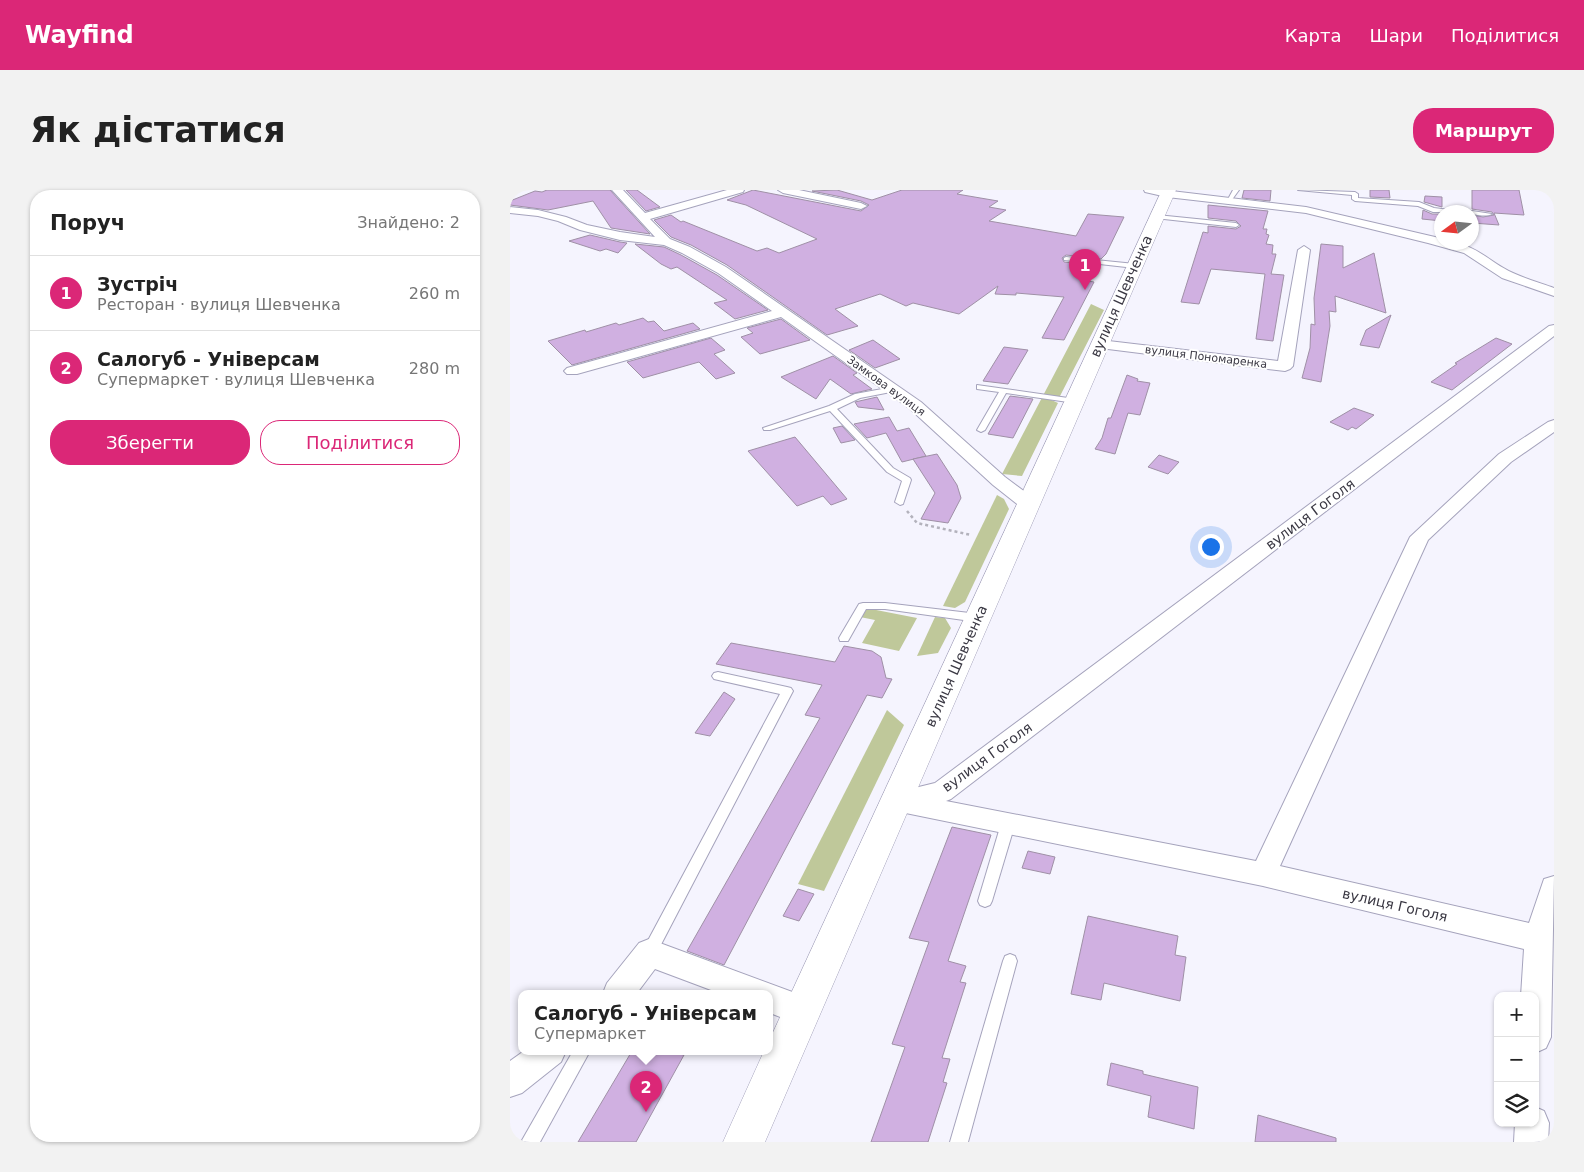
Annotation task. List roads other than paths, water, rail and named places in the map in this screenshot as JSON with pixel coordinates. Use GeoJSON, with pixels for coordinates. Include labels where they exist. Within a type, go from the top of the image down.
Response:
{"type":"FeatureCollection","features":[{"type":"Feature","properties":{"kind":"main road","name":"вулиця Шевченка"},"geometry":{"type":"LineString","coordinates":[[744,1142],[1135,266],[1160,198]]}},
{"type":"Feature","properties":{"kind":"street","name":"Замкова вулиця"},"geometry":{"type":"LineString","coordinates":[[617,190],[666,242],[686,250],[722,270],[893,389],[915,405],[999,481],[1029,504]]}},
{"type":"Feature","properties":{"kind":"street"},"geometry":{"type":"LineString","coordinates":[[644,217],[739,190]]}},
{"type":"Feature","properties":{"kind":"street"},"geometry":{"type":"LineString","coordinates":[[783,190],[861,206]]}},
{"type":"Feature","properties":{"kind":"street"},"geometry":{"type":"LineString","coordinates":[[1160,198],[1232,195],[1306,210],[1468,250],[1507,275],[1554,292]]}},
{"type":"Feature","properties":{"kind":"street"},"geometry":{"type":"LineString","coordinates":[[510,210],[538,213],[562,219],[584,228],[620,236],[666,242]]}},
{"type":"Feature","properties":{"kind":"street","name":"вулиця Пономаренка"},"geometry":{"type":"LineString","coordinates":[[1100,344],[1285,366],[1304,250]]}},
{"type":"Feature","properties":{"kind":"street"},"geometry":{"type":"LineString","coordinates":[[572,371],[784,312]]}},
{"type":"Feature","properties":{"kind":"street","name":"вулиця Гоголя"},"geometry":{"type":"LineString","coordinates":[[895,802],[942,792],[1554,329]]}},
{"type":"Feature","properties":{"kind":"street"},"geometry":{"type":"LineString","coordinates":[[1263,874],[1420,536],[1505,458],[1554,425]]}},
{"type":"Feature","properties":{"kind":"street","name":"вулиця Гоголя"},"geometry":{"type":"LineString","coordinates":[[895,802],[1263,874],[1539,939]]}},
{"type":"Feature","properties":{"kind":"street"},"geometry":{"type":"LineString","coordinates":[[1537,992],[1539,939],[1554,888]]}},
{"type":"Feature","properties":{"kind":"street"},"geometry":{"type":"LineString","coordinates":[[620,990],[649,953],[750,990]]}},
{"type":"Feature","properties":{"kind":"street"},"geometry":{"type":"LineString","coordinates":[[773,999],[803,1011]]}},
{"type":"Feature","properties":{"kind":"street"},"geometry":{"type":"LineString","coordinates":[[510,1081],[545,1055]]}},
{"type":"Feature","properties":{"kind":"street"},"geometry":{"type":"LineString","coordinates":[[1531,1142],[1532,1127]]}},
{"type":"Feature","properties":{"kind":"lane"},"geometry":{"type":"LineString","coordinates":[[1301,190],[1355,194],[1356,199],[1419,204],[1434,210]]}},
{"type":"Feature","properties":{"kind":"lane"},"geometry":{"type":"LineString","coordinates":[[1160,198],[1236,225]]}},
{"type":"Feature","properties":{"kind":"lane"},"geometry":{"type":"LineString","coordinates":[[1479,213],[1489,214]]}},
{"type":"Feature","properties":{"kind":"lane"},"geometry":{"type":"LineString","coordinates":[[1066,259],[1135,266]]}},
{"type":"Feature","properties":{"kind":"lane"},"geometry":{"type":"LineString","coordinates":[[980,387],[1075,401]]}},
{"type":"Feature","properties":{"kind":"lane"},"geometry":{"type":"LineString","coordinates":[[767,428],[832,408],[858,396],[893,389]]}},
{"type":"Feature","properties":{"kind":"lane"},"geometry":{"type":"LineString","coordinates":[[981,430],[1004,390]]}},
{"type":"Feature","properties":{"kind":"lane"},"geometry":{"type":"LineString","coordinates":[[832,408],[890,470],[907,480],[900,502]]}},
{"type":"Feature","properties":{"kind":"lane"},"geometry":{"type":"LineString","coordinates":[[844,638],[863,606],[885,606],[978,618]]}},
{"type":"Feature","properties":{"kind":"lane"},"geometry":{"type":"LineString","coordinates":[[649,953],[787,691],[718,676]]}},
{"type":"Feature","properties":{"kind":"lane"},"geometry":{"type":"LineString","coordinates":[[985,901],[1008,824]]}},
{"type":"Feature","properties":{"kind":"lane"},"geometry":{"type":"LineString","coordinates":[[959,1142],[1010,960]]}},
{"type":"Feature","properties":{"kind":"lane"},"geometry":{"type":"LineString","coordinates":[[530,1142],[580,1055]]}},
{"type":"Feature","properties":{"kind":"place","name":"Зустріч"},"geometry":{"type":"Point","coordinates":[1085,290]}},
{"type":"Feature","properties":{"kind":"place","name":"Салогуб - Універсам"},"geometry":{"type":"Point","coordinates":[646,1112]}}]}
